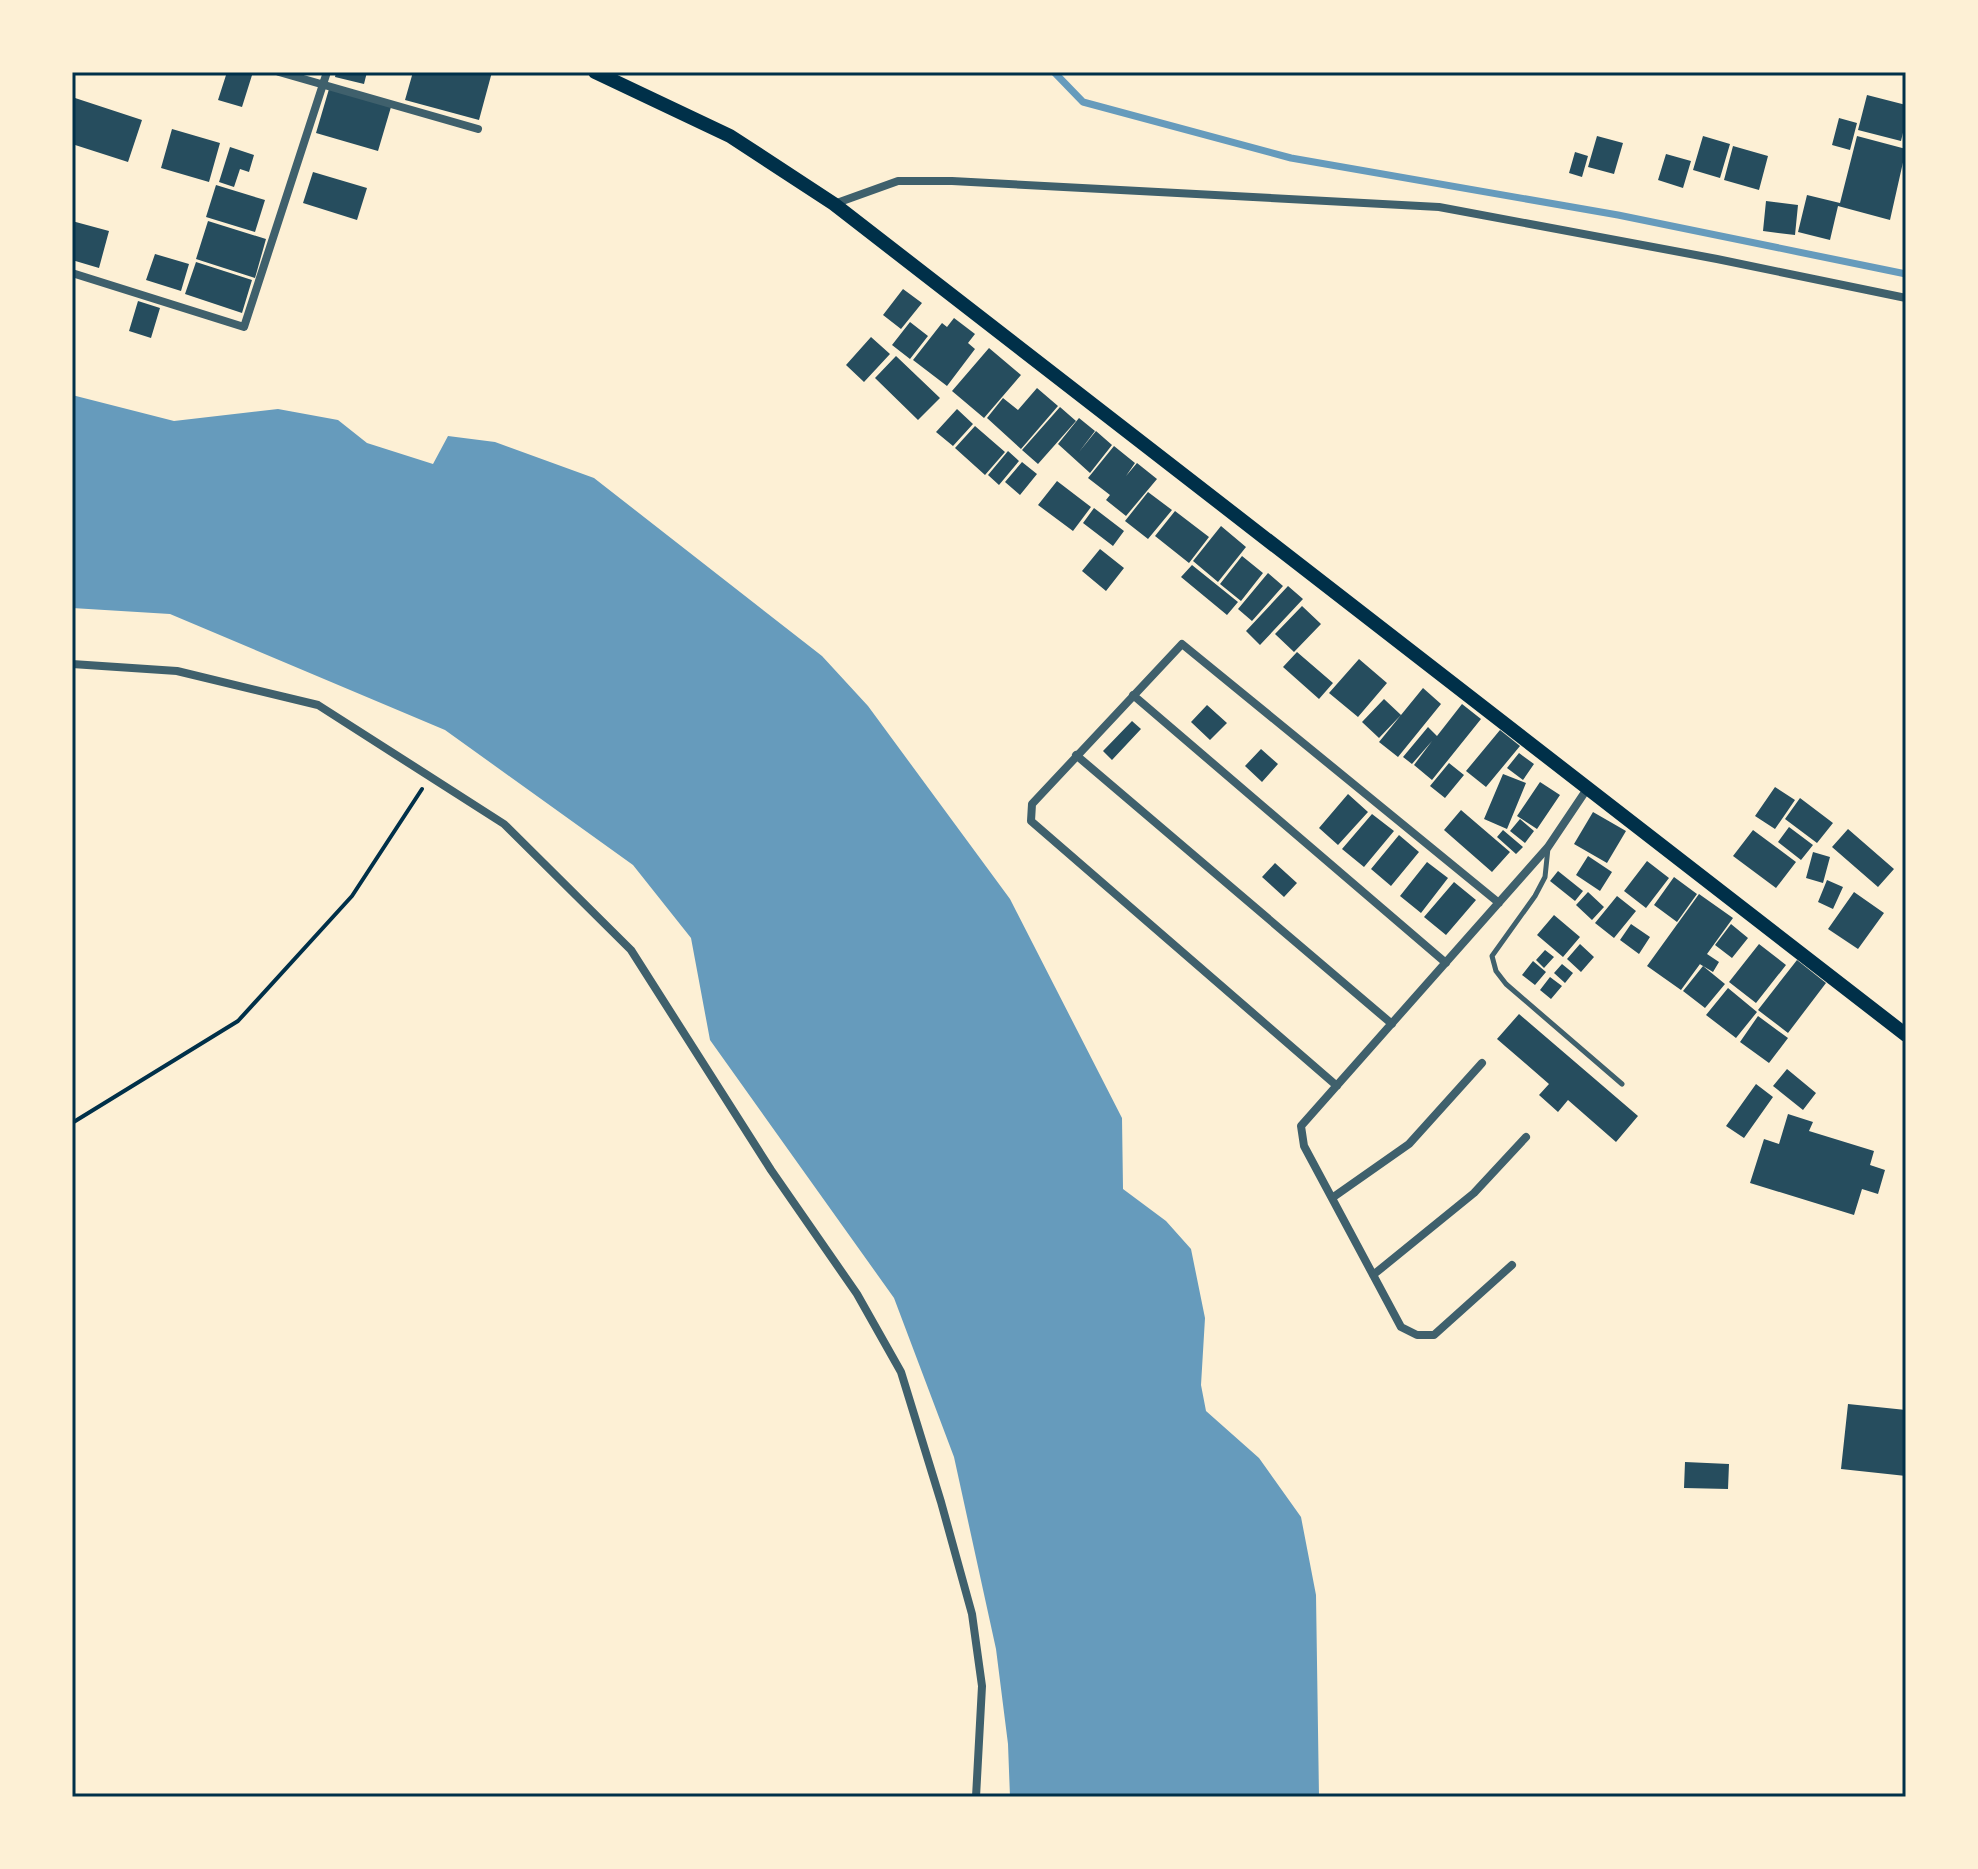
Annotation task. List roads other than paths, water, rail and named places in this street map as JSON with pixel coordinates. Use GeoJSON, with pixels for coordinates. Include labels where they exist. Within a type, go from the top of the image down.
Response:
{"type":"FeatureCollection","features":[{"type":"Feature","properties":{"kind":"main road"},"geometry":{"type":"LineString","coordinates":[[595,72],[730,136],[834,204],[1906,1035]]}},
{"type":"Feature","properties":{"kind":"street"},"geometry":{"type":"LineString","coordinates":[[279,72],[478,129]]}},
{"type":"Feature","properties":{"kind":"street"},"geometry":{"type":"LineString","coordinates":[[72,273],[244,327],[327,72]]}},
{"type":"Feature","properties":{"kind":"street"},"geometry":{"type":"LineString","coordinates":[[834,204],[898,181],[938,181],[1439,207],[1906,298]]}},
{"type":"Feature","properties":{"kind":"street"},"geometry":{"type":"LineString","coordinates":[[1337,1086],[1031,821],[1032,804],[1182,644],[1499,903]]}},
{"type":"Feature","properties":{"kind":"street"},"geometry":{"type":"LineString","coordinates":[[72,664],[177,671],[318,705],[504,824],[631,950],[771,1170],[857,1294],[901,1372],[972,1614],[982,1686],[976,1797]]}},
{"type":"Feature","properties":{"kind":"street"},"geometry":{"type":"LineString","coordinates":[[1133,695],[1446,963]]}},
{"type":"Feature","properties":{"kind":"street"},"geometry":{"type":"LineString","coordinates":[[1076,755],[1392,1024]]}},
{"type":"Feature","properties":{"kind":"street"},"geometry":{"type":"LineString","coordinates":[[1512,1265],[1434,1335],[1417,1335],[1401,1327],[1304,1146],[1301,1126],[1548,847],[1587,789]]}},
{"type":"Feature","properties":{"kind":"street"},"geometry":{"type":"LineString","coordinates":[[1332,1198],[1409,1144],[1482,1063]]}},
{"type":"Feature","properties":{"kind":"street"},"geometry":{"type":"LineString","coordinates":[[1373,1275],[1474,1193],[1526,1137]]}},
{"type":"Feature","properties":{"kind":"lane"},"geometry":{"type":"LineString","coordinates":[[1548,847],[1545,877],[1492,956],[1496,971],[1506,984],[1622,1084]]}},
{"type":"Feature","properties":{"kind":"water"},"geometry":{"type":"Polygon","coordinates":[[[72,395],[174,421],[278,409],[338,420],[367,443],[433,464],[448,436],[495,442],[594,478],[822,656],[868,706],[1010,899],[1122,1118],[1123,1189],[1166,1221],[1191,1249],[1205,1318],[1201,1385],[1206,1411],[1259,1458],[1301,1517],[1316,1595],[1319,1797],[1010,1797],[1008,1744],[996,1649],[954,1457],[894,1298],[710,1040],[691,938],[633,865],[445,730],[170,614],[72,608],[72,395]]]}},
{"type":"Feature","properties":{"kind":"waterway"},"geometry":{"type":"LineString","coordinates":[[1054,72],[1083,102],[1291,158],[1618,215],[1906,274]]}}]}
